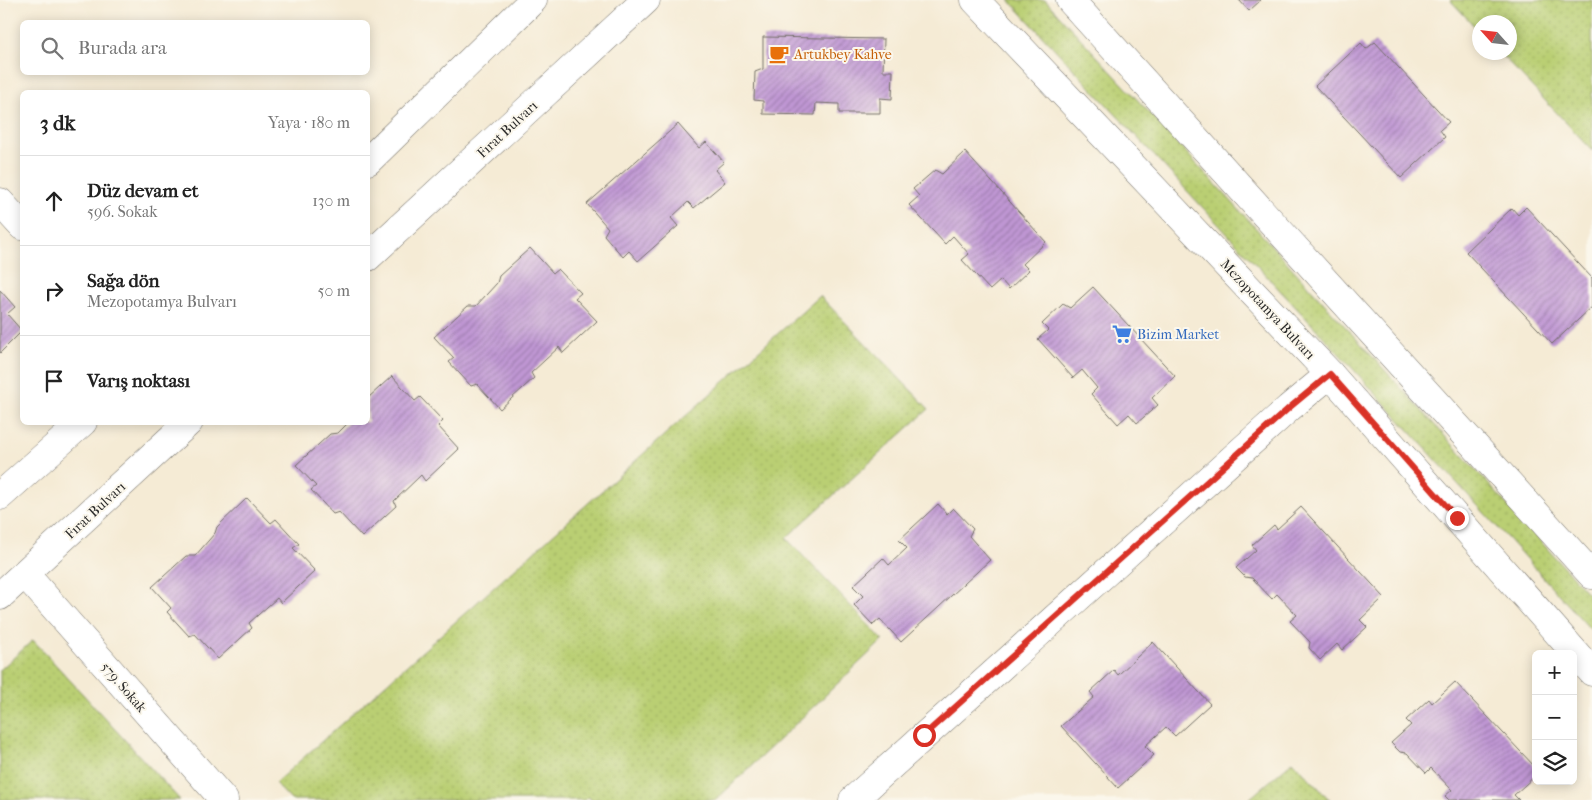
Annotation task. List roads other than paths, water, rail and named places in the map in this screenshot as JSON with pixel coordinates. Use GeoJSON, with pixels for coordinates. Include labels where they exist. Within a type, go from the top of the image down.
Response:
{"type":"FeatureCollection","features":[{"type":"Feature","properties":{"kind":"main road"},"geometry":{"type":"LineString","coordinates":[[370,159],[533,0]]}},
{"type":"Feature","properties":{"kind":"main road","name":"Fırat Bulvarı"},"geometry":{"type":"LineString","coordinates":[[370,255],[646,0]]}},
{"type":"Feature","properties":{"kind":"main road","name":"Mezopotamya Bulvarı"},"geometry":{"type":"LineString","coordinates":[[975,0],[1330,374],[1592,672]]}},
{"type":"Feature","properties":{"kind":"main road"},"geometry":{"type":"LineString","coordinates":[[1070,0],[1592,575]]}},
{"type":"Feature","properties":{"kind":"main road"},"geometry":{"type":"LineString","coordinates":[[0,202],[20,224]]}},
{"type":"Feature","properties":{"kind":"main road"},"geometry":{"type":"LineString","coordinates":[[853,800],[1267,427],[1330,374]]}},
{"type":"Feature","properties":{"kind":"main road"},"geometry":{"type":"LineString","coordinates":[[0,496],[80,425]]}},
{"type":"Feature","properties":{"kind":"main road","name":"Fırat Bulvarı"},"geometry":{"type":"LineString","coordinates":[[0,596],[186,425]]}},
{"type":"Feature","properties":{"kind":"main road","name":"579. Sokak"},"geometry":{"type":"LineString","coordinates":[[25,574],[224,800]]}},
{"type":"Feature","properties":{"kind":"place","name":"Artukbey Kahve"},"geometry":{"type":"Point","coordinates":[779,54]}},
{"type":"Feature","properties":{"kind":"place","name":"Bizim Market"},"geometry":{"type":"Point","coordinates":[1122,334]}}]}
